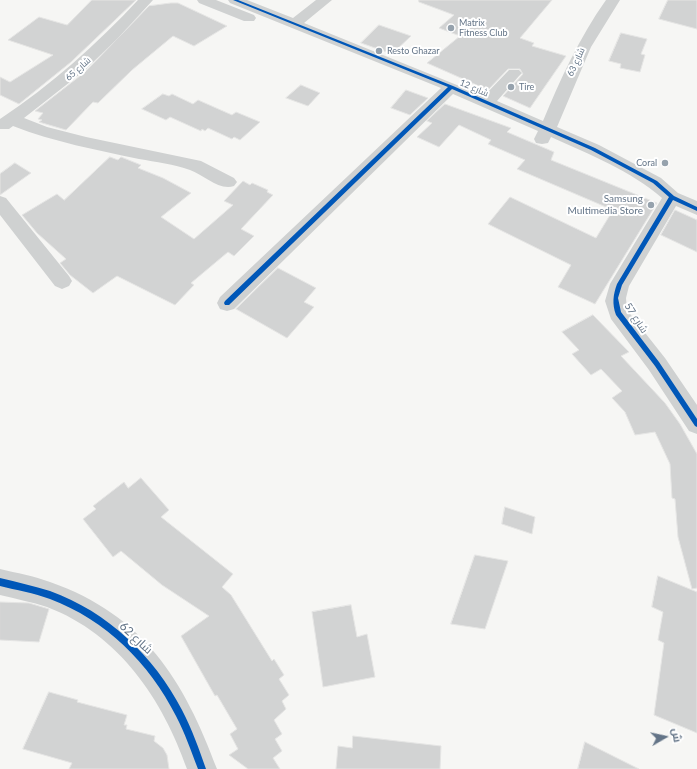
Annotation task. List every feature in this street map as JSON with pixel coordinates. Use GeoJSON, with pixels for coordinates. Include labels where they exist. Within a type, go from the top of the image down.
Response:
{"type":"FeatureCollection","features":[{"type":"Feature","properties":{"kind":"street","name":"شارع 65"},"geometry":{"type":"LineString","coordinates":[[6,123],[63,82],[105,43],[146,0]]}},
{"type":"Feature","properties":{"kind":"street"},"geometry":{"type":"LineString","coordinates":[[294,24],[325,0]]}},
{"type":"Feature","properties":{"kind":"street","name":"شارع 63"},"geometry":{"type":"LineString","coordinates":[[545,134],[581,50],[598,20],[613,0]]}},
{"type":"Feature","properties":{"kind":"street","name":"شارع 12"},"geometry":{"type":"LineString","coordinates":[[209,1],[446,92],[486,103],[650,188],[669,194],[697,209]]}},
{"type":"Feature","properties":{"kind":"street","name":"شارع 12"},"geometry":{"type":"LineString","coordinates":[[239,1],[545,134]]}},
{"type":"Feature","properties":{"kind":"street"},"geometry":{"type":"LineString","coordinates":[[486,103],[514,73]]}},
{"type":"Feature","properties":{"kind":"street"},"geometry":{"type":"LineString","coordinates":[[228,303],[446,92]]}},
{"type":"Feature","properties":{"kind":"street"},"geometry":{"type":"LineString","coordinates":[[6,123],[195,165],[228,182]]}},
{"type":"Feature","properties":{"kind":"street","name":"شارع 57"},"geometry":{"type":"LineString","coordinates":[[669,194],[620,284],[616,293],[615,302],[618,312],[657,364],[697,424]]}},
{"type":"Feature","properties":{"kind":"street"},"geometry":{"type":"LineString","coordinates":[[0,202],[62,281]]}},
{"type":"Feature","properties":{"kind":"street","name":"شارع 62"},"geometry":{"type":"LineString","coordinates":[[0,582],[50,596],[85,611],[117,633],[146,661],[171,696],[192,738],[202,769]]}},
{"type":"Feature","properties":{"kind":"building"},"geometry":{"type":"Polygon","coordinates":[[[92,0],[136,0],[71,62],[19,104],[0,95],[0,77],[10,82],[53,55],[8,40],[39,17],[67,25],[92,0]]]}},
{"type":"Feature","properties":{"kind":"building"},"geometry":{"type":"Polygon","coordinates":[[[419,0],[552,0],[520,38],[534,43],[532,46],[566,56],[530,108],[503,96],[523,74],[520,69],[508,69],[488,90],[427,63],[460,36],[439,28],[454,15],[419,2],[419,0]]]}},
{"type":"Feature","properties":{"kind":"building"},"geometry":{"type":"Polygon","coordinates":[[[668,0],[697,0],[697,29],[659,19],[668,0]]]}},
{"type":"Feature","properties":{"kind":"building"},"geometry":{"type":"Polygon","coordinates":[[[178,3],[227,26],[194,46],[173,36],[132,70],[98,103],[93,102],[66,130],[39,122],[42,120],[38,119],[43,113],[35,111],[85,72],[149,6],[178,3]]]}},
{"type":"Feature","properties":{"kind":"building"},"geometry":{"type":"Polygon","coordinates":[[[379,25],[411,36],[392,54],[361,43],[379,25]]]}},
{"type":"Feature","properties":{"kind":"building"},"geometry":{"type":"Polygon","coordinates":[[[621,33],[647,39],[641,54],[645,55],[640,72],[620,68],[621,64],[609,61],[621,33]]]}},
{"type":"Feature","properties":{"kind":"building"},"geometry":{"type":"Polygon","coordinates":[[[301,85],[320,93],[308,106],[286,98],[301,85]]]}},
{"type":"Feature","properties":{"kind":"building"},"geometry":{"type":"Polygon","coordinates":[[[406,90],[428,98],[410,115],[391,108],[406,90]]]}},
{"type":"Feature","properties":{"kind":"building"},"geometry":{"type":"Polygon","coordinates":[[[163,94],[169,96],[172,94],[193,104],[198,100],[232,115],[236,112],[260,122],[240,140],[234,137],[232,139],[208,128],[205,131],[202,129],[201,131],[170,117],[166,120],[142,109],[163,94]]]}},
{"type":"Feature","properties":{"kind":"building"},"geometry":{"type":"Polygon","coordinates":[[[445,104],[511,128],[507,132],[554,152],[551,160],[657,203],[595,304],[558,287],[571,265],[488,224],[510,197],[596,238],[613,210],[517,169],[525,160],[488,144],[491,140],[459,125],[439,147],[417,137],[432,123],[427,121],[445,104]]]}},
{"type":"Feature","properties":{"kind":"building"},"geometry":{"type":"Polygon","coordinates":[[[110,157],[118,160],[121,157],[141,165],[138,168],[163,178],[191,193],[161,217],[194,239],[233,205],[224,201],[243,181],[250,185],[252,183],[268,190],[267,192],[273,195],[241,229],[254,236],[234,256],[228,252],[191,283],[194,285],[175,305],[117,276],[93,293],[70,275],[60,263],[66,259],[37,233],[22,215],[57,194],[64,200],[110,157]]]}},
{"type":"Feature","properties":{"kind":"building"},"geometry":{"type":"Polygon","coordinates":[[[15,163],[31,173],[0,195],[0,174],[15,163]]]}},
{"type":"Feature","properties":{"kind":"building"},"geometry":{"type":"Polygon","coordinates":[[[675,210],[697,220],[697,252],[661,235],[675,210]]]}},
{"type":"Feature","properties":{"kind":"building"},"geometry":{"type":"Polygon","coordinates":[[[278,268],[316,288],[304,302],[314,307],[287,338],[236,309],[278,268]]]}},
{"type":"Feature","properties":{"kind":"building"},"geometry":{"type":"Polygon","coordinates":[[[593,315],[629,352],[621,356],[665,403],[680,424],[697,454],[697,588],[692,589],[678,537],[675,499],[672,498],[670,464],[655,432],[635,435],[625,412],[612,398],[622,391],[601,369],[591,375],[572,354],[579,350],[562,332],[593,315]]]}},
{"type":"Feature","properties":{"kind":"building"},"geometry":{"type":"Polygon","coordinates":[[[141,478],[169,510],[161,517],[233,574],[222,587],[231,595],[272,661],[274,659],[284,675],[279,679],[289,695],[282,701],[286,709],[274,720],[282,734],[275,739],[282,751],[273,758],[280,769],[248,769],[229,755],[238,749],[230,734],[237,729],[217,695],[215,696],[181,636],[209,616],[162,585],[121,551],[113,557],[83,519],[96,509],[93,506],[124,482],[128,488],[141,478]]]}},
{"type":"Feature","properties":{"kind":"building"},"geometry":{"type":"Polygon","coordinates":[[[505,507],[535,517],[532,534],[502,524],[505,507]]]}},
{"type":"Feature","properties":{"kind":"building"},"geometry":{"type":"Polygon","coordinates":[[[475,555],[508,561],[485,629],[451,624],[475,555]]]}},
{"type":"Feature","properties":{"kind":"building"},"geometry":{"type":"Polygon","coordinates":[[[658,576],[697,592],[697,733],[654,715],[664,643],[658,640],[663,612],[652,607],[658,576]]]}},
{"type":"Feature","properties":{"kind":"building"},"geometry":{"type":"Polygon","coordinates":[[[0,602],[29,603],[49,609],[39,642],[0,640],[0,602]]]}},
{"type":"Feature","properties":{"kind":"building"},"geometry":{"type":"Polygon","coordinates":[[[351,605],[357,637],[367,634],[375,677],[323,687],[312,612],[351,605]]]}},
{"type":"Feature","properties":{"kind":"building"},"geometry":{"type":"Polygon","coordinates":[[[49,692],[78,700],[77,702],[127,715],[124,725],[127,725],[126,729],[155,736],[154,741],[163,748],[167,755],[169,769],[69,769],[72,763],[23,749],[49,692]]]}},
{"type":"Feature","properties":{"kind":"building"},"geometry":{"type":"Polygon","coordinates":[[[353,736],[441,746],[440,769],[336,769],[338,746],[352,748],[353,736]]]}},
{"type":"Feature","properties":{"kind":"building"},"geometry":{"type":"Polygon","coordinates":[[[585,742],[639,769],[578,769],[585,742]]]}},
{"type":"Feature","properties":{"kind":"cycle path"},"geometry":{"type":"LineString","coordinates":[[235,0],[451,87],[593,149],[655,182],[672,197],[697,209]]}},
{"type":"Feature","properties":{"kind":"cycle path"},"geometry":{"type":"LineString","coordinates":[[227,303],[451,87]]}},
{"type":"Feature","properties":{"kind":"cycle path"},"geometry":{"type":"LineString","coordinates":[[672,197],[620,284],[616,295],[616,305],[618,313],[657,364],[697,424]]}},
{"type":"Feature","properties":{"kind":"cycle path"},"geometry":{"type":"LineString","coordinates":[[0,582],[50,595],[78,608],[104,623],[127,642],[147,664],[164,687],[192,740],[202,769]]}},
{"type":"Feature","properties":{"kind":"place","name":"Matrix Fitness Club"},"geometry":{"type":"Point","coordinates":[451,28]}},
{"type":"Feature","properties":{"kind":"place","name":"Resto Ghazar"},"geometry":{"type":"Point","coordinates":[379,51]}},
{"type":"Feature","properties":{"kind":"place","name":"Tire"},"geometry":{"type":"Point","coordinates":[511,87]}},
{"type":"Feature","properties":{"kind":"place","name":"Coral"},"geometry":{"type":"Point","coordinates":[665,163]}},
{"type":"Feature","properties":{"kind":"place","name":"Samsung Multimedia Store"},"geometry":{"type":"Point","coordinates":[651,205]}}]}
